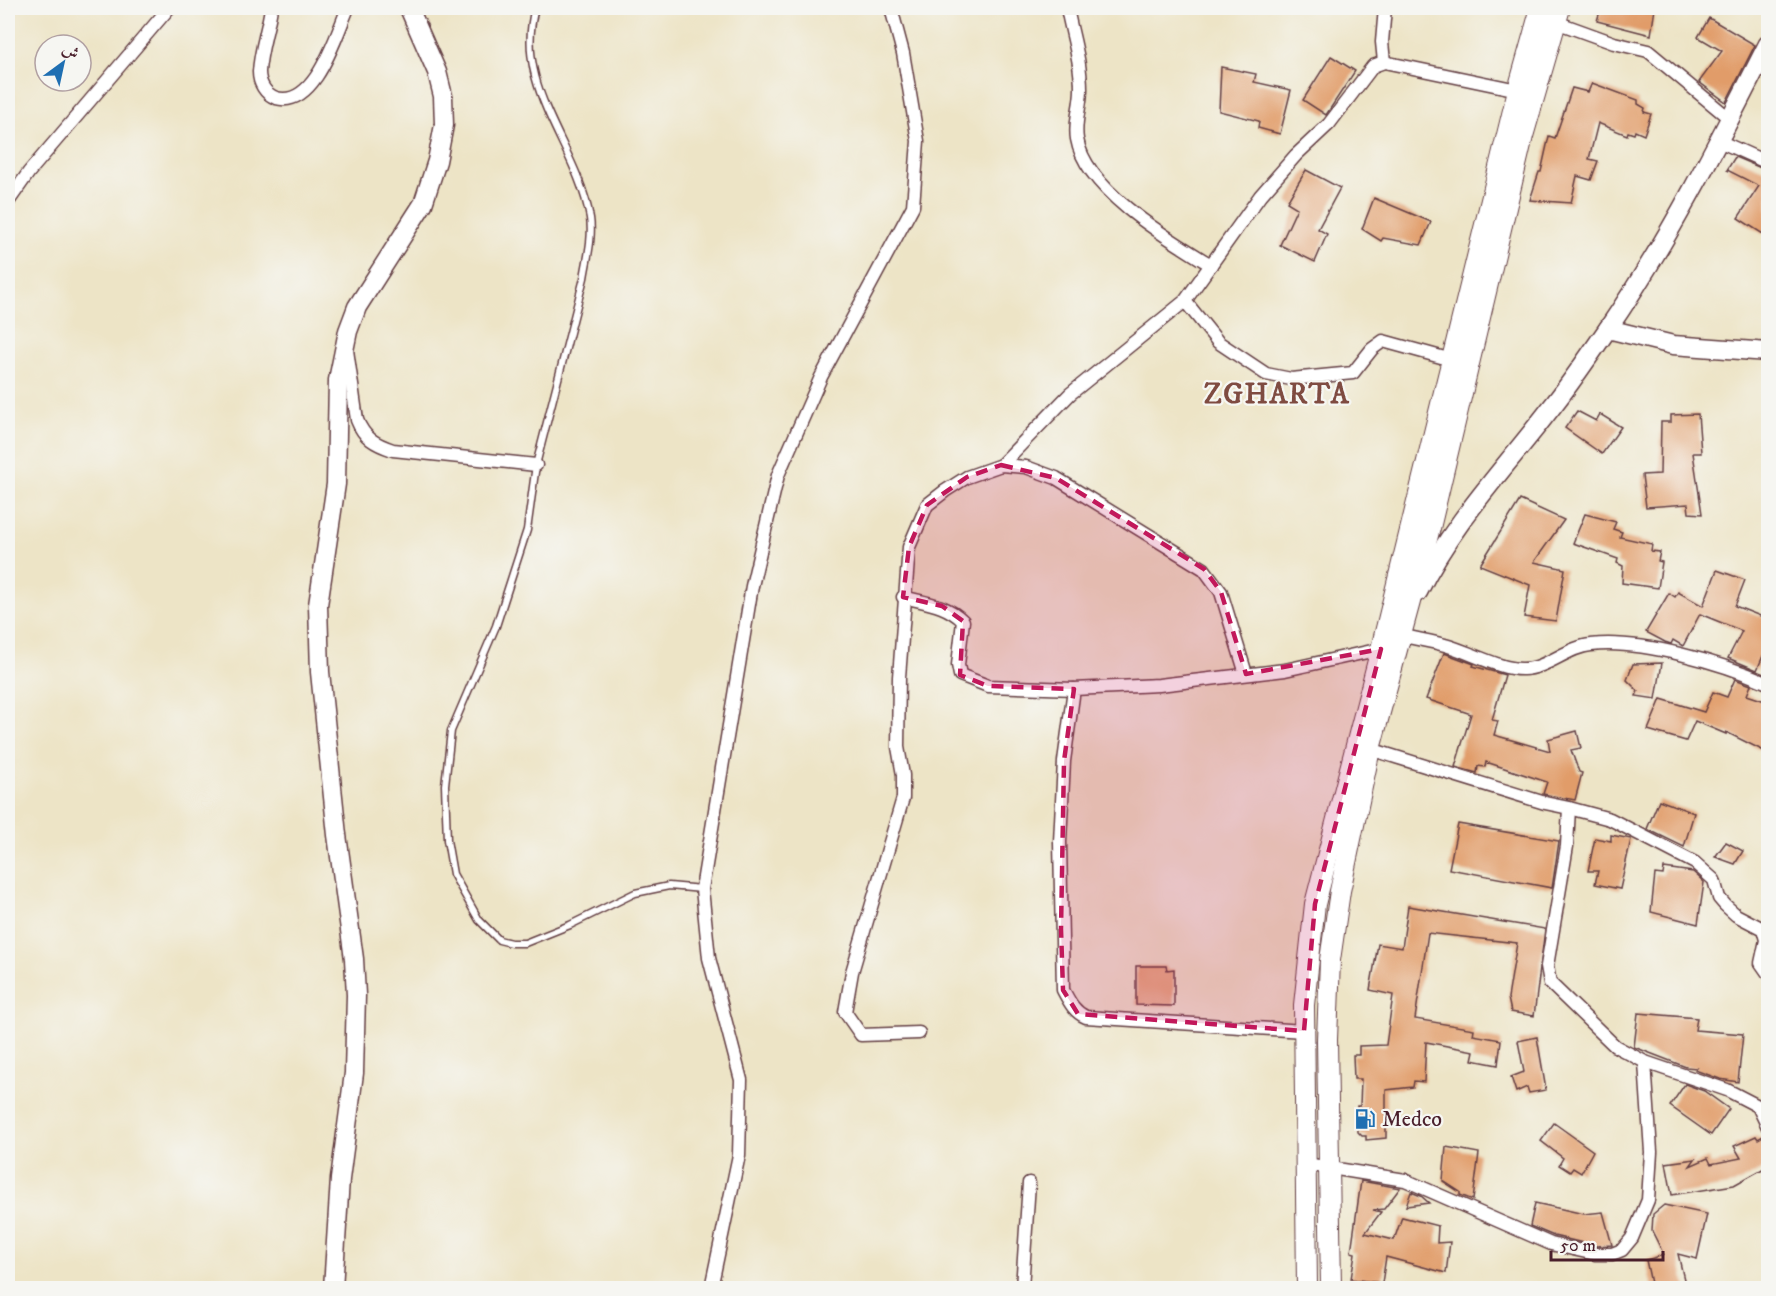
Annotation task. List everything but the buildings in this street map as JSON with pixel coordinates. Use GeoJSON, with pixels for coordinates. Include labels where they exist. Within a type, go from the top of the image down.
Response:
{"type":"FeatureCollection","features":[{"type":"Feature","properties":{"kind":"main road"},"geometry":{"type":"LineString","coordinates":[[1330,1288],[1326,1040],[1331,951],[1340,891],[1370,749],[1403,626],[1452,360],[1518,90],[1541,8]]}},
{"type":"Feature","properties":{"kind":"main road"},"geometry":{"type":"LineString","coordinates":[[1307,1288],[1304,1031],[1307,962],[1315,904],[1381,649],[1421,526],[1523,136],[1558,15]]}},
{"type":"Feature","properties":{"kind":"street"},"geometry":{"type":"LineString","coordinates":[[8,202],[30,172],[169,8]]}},
{"type":"Feature","properties":{"kind":"street"},"geometry":{"type":"LineString","coordinates":[[271,8],[260,72],[262,84],[273,97],[289,100],[305,91],[317,76],[348,8]]}},
{"type":"Feature","properties":{"kind":"street"},"geometry":{"type":"LineString","coordinates":[[333,1288],[340,1179],[354,1073],[356,995],[354,959],[337,835],[320,672],[318,605],[336,484],[338,380],[348,331],[357,307],[423,204],[437,161],[444,125],[443,96],[437,72],[409,8]]}},
{"type":"Feature","properties":{"kind":"street"},"geometry":{"type":"LineString","coordinates":[[711,1288],[739,1155],[741,1080],[709,958],[702,889],[752,586],[778,475],[820,377],[913,206],[918,141],[903,52],[891,8]]}},
{"type":"Feature","properties":{"kind":"street"},"geometry":{"type":"LineString","coordinates":[[1067,8],[1081,75],[1076,137],[1082,158],[1093,175],[1118,198],[1171,240],[1211,265]]}},
{"type":"Feature","properties":{"kind":"street"},"geometry":{"type":"LineString","coordinates":[[1384,62],[1382,42],[1385,8]]}},
{"type":"Feature","properties":{"kind":"street"},"geometry":{"type":"LineString","coordinates":[[1558,15],[1614,44],[1648,51],[1730,119]]}},
{"type":"Feature","properties":{"kind":"street"},"geometry":{"type":"LineString","coordinates":[[1768,44],[1719,141],[1650,262],[1608,329],[1552,407],[1445,542],[1403,626],[1445,645],[1522,670],[1536,668],[1578,647],[1593,644],[1644,648],[1712,663],[1768,683]]}},
{"type":"Feature","properties":{"kind":"street"},"geometry":{"type":"LineString","coordinates":[[1001,465],[1070,394],[1185,301],[1260,196],[1296,155],[1329,124],[1367,71],[1378,63],[1384,62],[1518,90]]}},
{"type":"Feature","properties":{"kind":"street"},"geometry":{"type":"LineString","coordinates":[[1719,141],[1768,163]]}},
{"type":"Feature","properties":{"kind":"street"},"geometry":{"type":"LineString","coordinates":[[1185,301],[1218,342],[1254,368],[1284,379],[1353,373],[1372,350],[1383,341],[1452,360]]}},
{"type":"Feature","properties":{"kind":"street"},"geometry":{"type":"LineString","coordinates":[[1608,329],[1673,345],[1768,352]]}},
{"type":"Feature","properties":{"kind":"street"},"geometry":{"type":"LineString","coordinates":[[348,331],[347,349],[357,420],[361,430],[374,444],[393,450],[536,465]]}},
{"type":"Feature","properties":{"kind":"street"},"geometry":{"type":"LineString","coordinates":[[919,1033],[861,1035],[845,1012],[852,972],[903,798],[903,775],[898,747],[903,597],[909,547],[927,505],[967,477],[1001,465],[1026,467],[1056,478],[1204,569],[1221,592],[1246,674]]}},
{"type":"Feature","properties":{"kind":"street"},"geometry":{"type":"LineString","coordinates":[[903,597],[942,606],[952,610],[963,621],[958,665],[960,675],[988,686],[1074,689],[1159,684],[1323,663],[1381,649]]}},
{"type":"Feature","properties":{"kind":"street"},"geometry":{"type":"LineString","coordinates":[[1074,689],[1064,760],[1060,842],[1063,990],[1072,1006],[1078,1014],[1086,1017],[1304,1031]]}},
{"type":"Feature","properties":{"kind":"street"},"geometry":{"type":"LineString","coordinates":[[1370,749],[1545,803],[1610,819],[1707,871],[1725,905],[1764,932],[1761,963],[1768,973]]}},
{"type":"Feature","properties":{"kind":"street"},"geometry":{"type":"LineString","coordinates":[[1569,808],[1567,846],[1547,966],[1550,983],[1615,1046],[1645,1062],[1727,1090],[1758,1106],[1768,1126]]}},
{"type":"Feature","properties":{"kind":"street"},"geometry":{"type":"LineString","coordinates":[[1306,1164],[1405,1180],[1551,1244],[1594,1254],[1612,1254],[1622,1250],[1632,1238],[1648,1200],[1651,1152],[1645,1062]]}},
{"type":"Feature","properties":{"kind":"street"},"geometry":{"type":"LineString","coordinates":[[1022,1288],[1029,1183]]}},
{"type":"Feature","properties":{"kind":"lane"},"geometry":{"type":"LineString","coordinates":[[535,8],[530,49],[532,70],[545,111],[582,188],[590,220],[590,248],[536,465],[527,530],[496,626],[451,730],[445,785],[447,840],[453,874],[478,920],[499,940],[512,943],[525,943],[570,925],[635,892],[669,886],[702,889]]}},
{"type":"Feature","properties":{"kind":"highlighted area"},"geometry":{"type":"Polygon","coordinates":[[[1001,465],[1056,478],[1182,553],[1204,569],[1221,592],[1246,674],[1381,649],[1315,904],[1304,1031],[1078,1014],[1063,990],[1061,929],[1064,761],[1074,689],[988,686],[960,675],[963,621],[942,606],[903,597],[909,547],[927,505],[967,477],[1001,465]]]}},
{"type":"Feature","properties":{"kind":"place","name":"Medco"},"geometry":{"type":"Point","coordinates":[1365,1119]}},
{"type":"Feature","properties":{"kind":"district","name":"ZGHARTA"},"geometry":{"type":"Point","coordinates":[1277,394]}}]}
